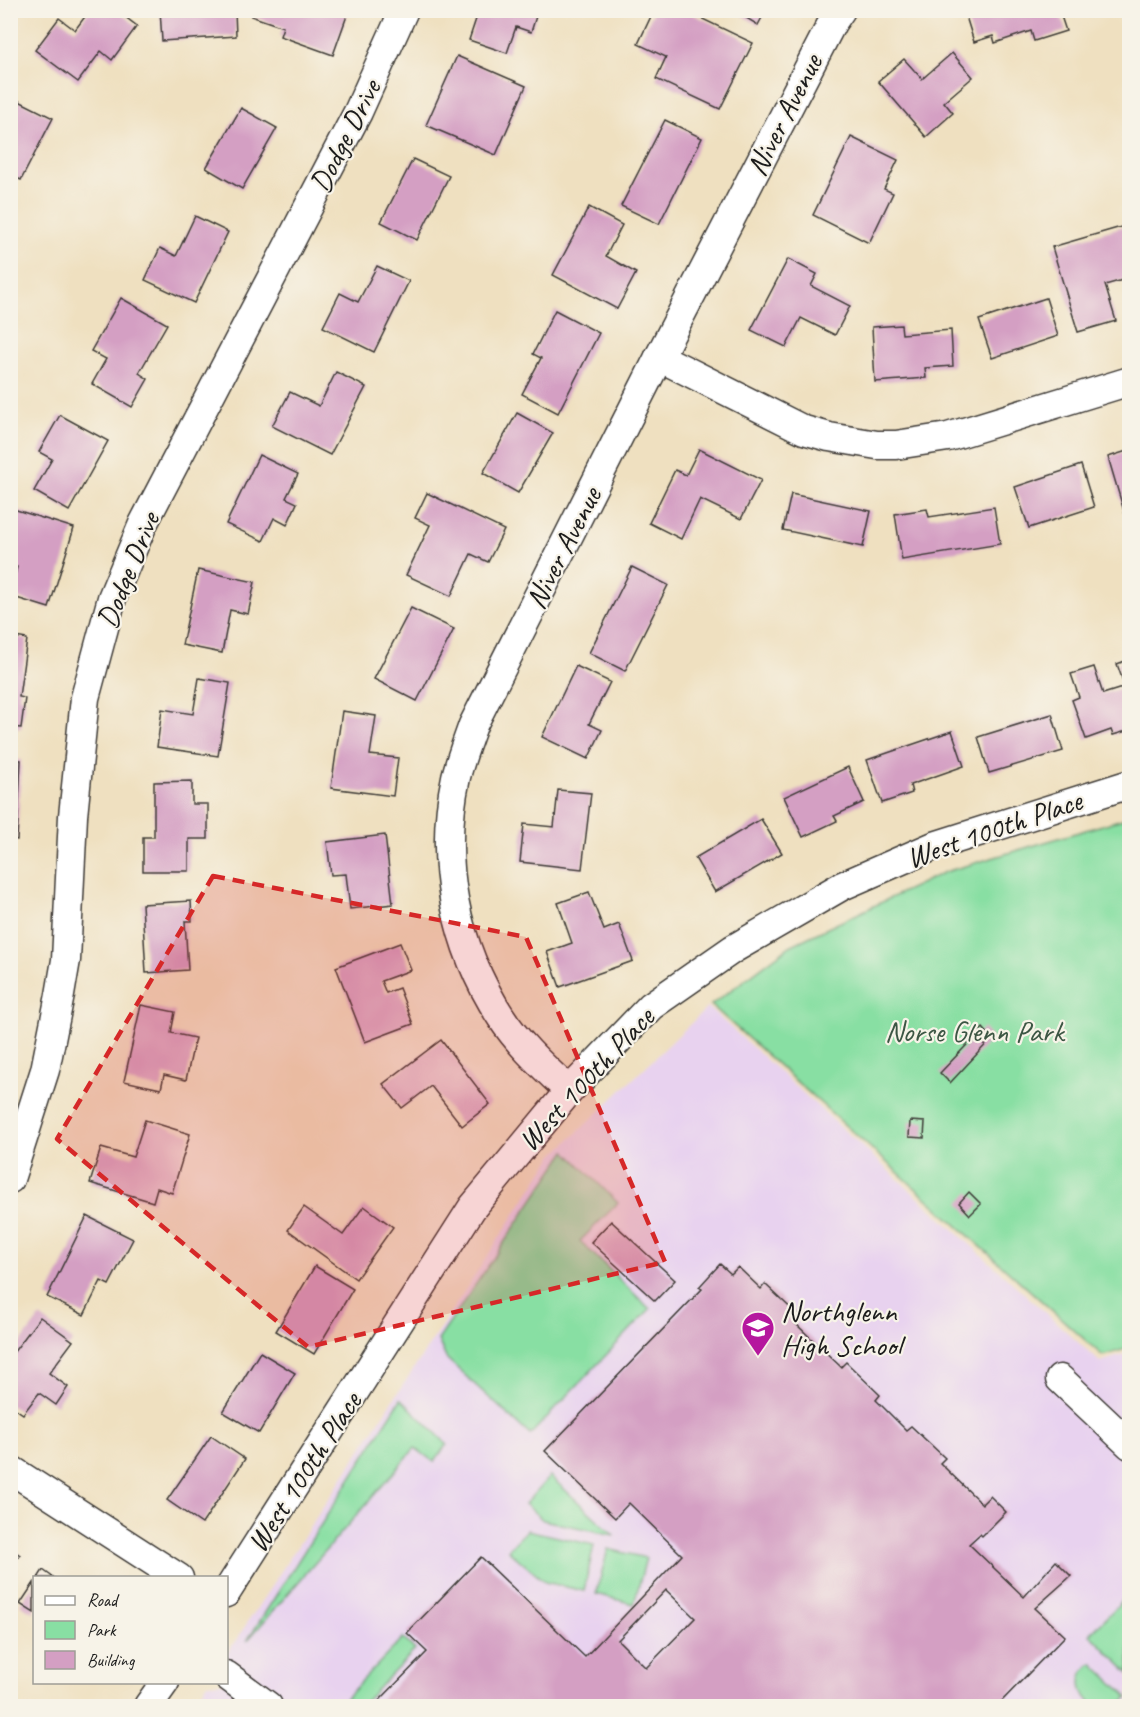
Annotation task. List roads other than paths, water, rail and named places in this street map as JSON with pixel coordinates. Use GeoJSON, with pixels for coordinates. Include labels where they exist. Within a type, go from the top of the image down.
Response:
{"type":"FeatureCollection","features":[{"type":"Feature","properties":{"kind":"street","name":"Dodge Drive"},"geometry":{"type":"LineString","coordinates":[[10,1179],[45,1070],[60,995],[66,960],[73,816],[85,698],[112,598],[143,524],[358,112],[404,10]]}},
{"type":"Feature","properties":{"kind":"street","name":"Niver Avenue"},"geometry":{"type":"LineString","coordinates":[[569,1090],[535,1060],[502,1019],[475,972],[458,922],[451,891],[448,838],[456,775],[473,725],[659,357],[832,23],[841,10]]}},
{"type":"Feature","properties":{"kind":"street"},"geometry":{"type":"LineString","coordinates":[[659,357],[804,430],[829,437],[877,445],[896,445],[948,437],[1130,381]]}},
{"type":"Feature","properties":{"kind":"street","name":"West 100th Place"},"geometry":{"type":"LineString","coordinates":[[228,1590],[472,1208],[569,1090],[651,1006],[733,949],[842,886],[934,846],[1130,784]]}},
{"type":"Feature","properties":{"kind":"street"},"geometry":{"type":"LineString","coordinates":[[1060,1379],[1130,1445]]}},
{"type":"Feature","properties":{"kind":"street"},"geometry":{"type":"LineString","coordinates":[[10,1469],[176,1576]]}},
{"type":"Feature","properties":{"kind":"street"},"geometry":{"type":"LineString","coordinates":[[228,1677],[268,1707]]}},
{"type":"Feature","properties":{"kind":"street"},"geometry":{"type":"LineString","coordinates":[[148,1707],[164,1684]]}},
{"type":"Feature","properties":{"kind":"place","name":"Northglenn High School"},"geometry":{"type":"Point","coordinates":[758,1357]}},
{"type":"Feature","properties":{"kind":"park label","name":"Norse Glenn Park"},"geometry":{"type":"Point","coordinates":[974,1031]}}]}
